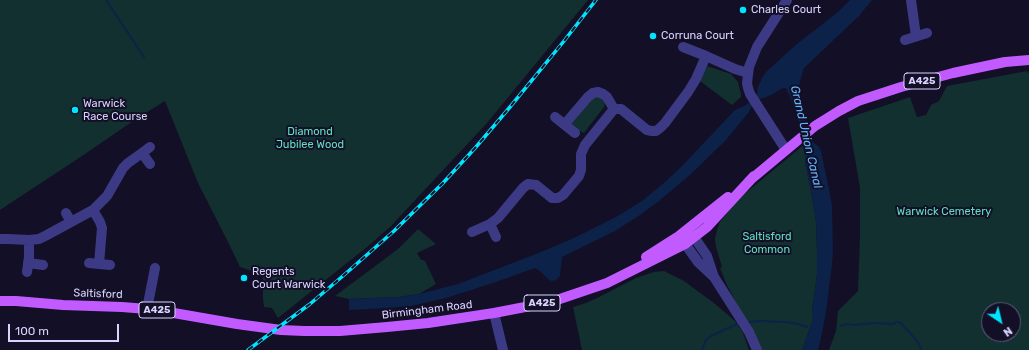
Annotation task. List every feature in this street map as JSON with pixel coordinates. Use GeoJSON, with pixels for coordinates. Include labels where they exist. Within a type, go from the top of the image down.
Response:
{"type":"FeatureCollection","features":[{"type":"Feature","properties":{"kind":"main road","name":"Birmingham Road"},"geometry":{"type":"LineString","coordinates":[[266,328],[304,331],[361,330],[428,323],[494,313],[551,302],[607,283],[682,240],[691,233],[707,227],[754,176],[797,140],[818,124],[839,111],[858,101],[902,86],[976,68],[1012,61],[1029,60]]}},
{"type":"Feature","properties":{"kind":"main road","name":"Saltisford"},"geometry":{"type":"LineString","coordinates":[[0,301],[147,309],[266,328]]}},
{"type":"Feature","properties":{"kind":"street"},"geometry":{"type":"LineString","coordinates":[[786,150],[750,94],[748,88],[748,73],[757,47],[787,0]]}},
{"type":"Feature","properties":{"kind":"street"},"geometry":{"type":"LineString","coordinates":[[912,0],[916,36]]}},
{"type":"Feature","properties":{"kind":"street"},"geometry":{"type":"LineString","coordinates":[[905,40],[927,33]]}},
{"type":"Feature","properties":{"kind":"street"},"geometry":{"type":"LineString","coordinates":[[683,46],[735,69],[748,73]]}},
{"type":"Feature","properties":{"kind":"street"},"geometry":{"type":"LineString","coordinates":[[614,109],[621,109],[649,131],[654,132],[658,130],[665,123],[692,86],[706,56]]}},
{"type":"Feature","properties":{"kind":"street"},"geometry":{"type":"LineString","coordinates":[[565,124],[588,97],[596,92],[600,92],[607,97],[614,109]]}},
{"type":"Feature","properties":{"kind":"street"},"geometry":{"type":"LineString","coordinates":[[472,232],[490,224],[501,215],[528,184],[536,185],[552,198],[558,198],[563,195],[579,176],[581,170],[581,154],[585,145],[614,109]]}},
{"type":"Feature","properties":{"kind":"street"},"geometry":{"type":"LineString","coordinates":[[555,117],[575,133]]}},
{"type":"Feature","properties":{"kind":"street"},"geometry":{"type":"LineString","coordinates":[[0,239],[28,240],[43,237],[93,210],[107,196],[123,168],[146,150],[150,164]]}},
{"type":"Feature","properties":{"kind":"street"},"geometry":{"type":"LineString","coordinates":[[93,210],[102,228],[94,263],[110,265]]}},
{"type":"Feature","properties":{"kind":"street"},"geometry":{"type":"LineString","coordinates":[[66,212],[71,222]]}},
{"type":"Feature","properties":{"kind":"street"},"geometry":{"type":"LineString","coordinates":[[490,224],[496,237]]}},
{"type":"Feature","properties":{"kind":"street"},"geometry":{"type":"LineString","coordinates":[[691,233],[707,256],[714,276],[754,341],[757,350]]}},
{"type":"Feature","properties":{"kind":"street"},"geometry":{"type":"LineString","coordinates":[[28,240],[28,268],[43,265]]}},
{"type":"Feature","properties":{"kind":"street"},"geometry":{"type":"LineString","coordinates":[[682,240],[698,262],[714,276]]}},
{"type":"Feature","properties":{"kind":"street"},"geometry":{"type":"LineString","coordinates":[[147,309],[155,268]]}},
{"type":"Feature","properties":{"kind":"street"},"geometry":{"type":"LineString","coordinates":[[494,313],[503,350]]}},
{"type":"Feature","properties":{"kind":"green space","name":"Diamond Jubilee Wood"},"geometry":{"type":"Polygon","coordinates":[[[0,0],[588,0],[487,123],[391,226],[278,318],[272,308],[264,307],[263,268],[252,271],[240,267],[198,183],[165,101],[0,210],[0,0]]]}},
{"type":"Feature","properties":{"kind":"green space"},"geometry":{"type":"Polygon","coordinates":[[[707,66],[731,74],[738,82],[741,97],[732,105],[700,81],[707,66]]]}},
{"type":"Feature","properties":{"kind":"green space","name":"Warwick Cemetery"},"geometry":{"type":"Polygon","coordinates":[[[1027,71],[1029,74],[1029,350],[829,350],[836,331],[838,311],[858,291],[860,188],[848,118],[910,97],[917,117],[926,115],[931,105],[939,101],[947,86],[1027,71]]]}},
{"type":"Feature","properties":{"kind":"green space"},"geometry":{"type":"Polygon","coordinates":[[[596,95],[604,100],[604,107],[584,133],[576,129],[572,124],[596,95]]]}},
{"type":"Feature","properties":{"kind":"green space","name":"Saltisford Common"},"geometry":{"type":"Polygon","coordinates":[[[806,143],[807,147],[805,162],[816,221],[817,250],[817,275],[812,322],[802,350],[760,350],[720,268],[722,267],[715,239],[717,230],[720,222],[736,201],[806,143]]]}},
{"type":"Feature","properties":{"kind":"green space"},"geometry":{"type":"Polygon","coordinates":[[[418,229],[436,244],[417,253],[421,260],[425,261],[436,284],[419,294],[399,297],[349,299],[335,296],[398,249],[418,229]]]}},
{"type":"Feature","properties":{"kind":"green space"},"geometry":{"type":"Polygon","coordinates":[[[664,271],[684,281],[714,303],[735,321],[743,333],[749,350],[582,350],[573,307],[586,303],[636,278],[654,272],[664,271]]]}},
{"type":"Feature","properties":{"kind":"water","name":"Grand Union Canal"},"geometry":{"type":"Polygon","coordinates":[[[850,0],[872,0],[859,16],[804,68],[799,88],[805,119],[813,142],[821,151],[832,206],[832,264],[826,312],[818,350],[802,350],[812,322],[817,275],[816,221],[805,162],[807,147],[802,125],[798,121],[786,88],[762,98],[751,107],[749,112],[726,140],[691,174],[659,201],[615,231],[562,257],[560,276],[556,280],[551,281],[535,268],[446,298],[411,306],[349,310],[349,299],[399,297],[419,294],[458,284],[574,238],[616,217],[642,201],[681,167],[735,110],[746,105],[757,94],[758,87],[767,71],[798,43],[838,12],[850,0]]]}},
{"type":"Feature","properties":{"kind":"waterway"},"geometry":{"type":"LineString","coordinates":[[106,0],[144,57]]}},
{"type":"Feature","properties":{"kind":"waterway"},"geometry":{"type":"LineString","coordinates":[[748,322],[786,322],[807,327]]}},
{"type":"Feature","properties":{"kind":"waterway"},"geometry":{"type":"LineString","coordinates":[[702,350],[706,340],[711,336],[739,323]]}},
{"type":"Feature","properties":{"kind":"waterway"},"geometry":{"type":"LineString","coordinates":[[841,326],[847,324],[901,323],[917,341],[922,350]]}},
{"type":"Feature","properties":{"kind":"railway"},"geometry":{"type":"LineString","coordinates":[[248,350],[310,304],[344,275],[394,231],[443,183],[510,107],[596,0]]}},
{"type":"Feature","properties":{"kind":"place","name":"Charles Court"},"geometry":{"type":"Point","coordinates":[743,10]}},
{"type":"Feature","properties":{"kind":"place","name":"Corruna Court"},"geometry":{"type":"Point","coordinates":[653,36]}},
{"type":"Feature","properties":{"kind":"place","name":"Warwick Race Course"},"geometry":{"type":"Point","coordinates":[75,110]}},
{"type":"Feature","properties":{"kind":"place","name":"Regents Court Warwick"},"geometry":{"type":"Point","coordinates":[244,278]}}]}
